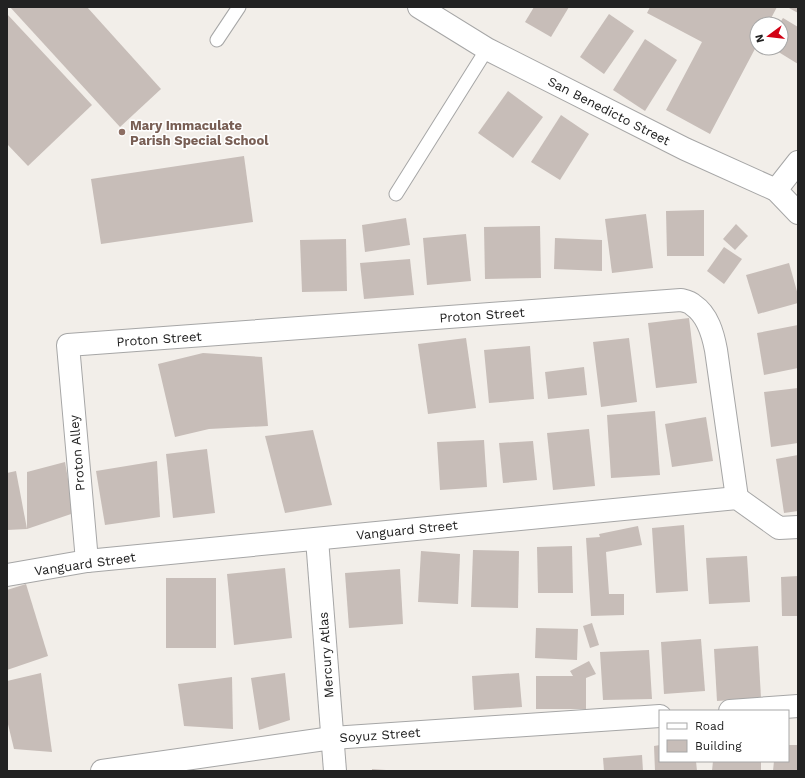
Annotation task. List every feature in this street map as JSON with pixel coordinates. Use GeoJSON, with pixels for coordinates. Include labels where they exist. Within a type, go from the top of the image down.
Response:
{"type":"FeatureCollection","features":[{"type":"Feature","properties":{"kind":"street","name":"San Benedicto Street"},"geometry":{"type":"LineString","coordinates":[[419,7],[487,49],[685,149],[776,190],[798,213]]}},
{"type":"Feature","properties":{"kind":"street"},"geometry":{"type":"LineString","coordinates":[[776,190],[798,162]]}},
{"type":"Feature","properties":{"kind":"street","name":"Proton Street"},"geometry":{"type":"LineString","coordinates":[[68,345],[681,300],[693,304],[703,315],[713,332],[737,498]]}},
{"type":"Feature","properties":{"kind":"street","name":"Proton Alley"},"geometry":{"type":"LineString","coordinates":[[68,345],[86,561]]}},
{"type":"Feature","properties":{"kind":"street"},"geometry":{"type":"LineString","coordinates":[[737,498],[779,528],[798,527]]}},
{"type":"Feature","properties":{"kind":"street","name":"Vanguard Street"},"geometry":{"type":"LineString","coordinates":[[7,575],[86,561],[737,498]]}},
{"type":"Feature","properties":{"kind":"street","name":"Mercury Atlas"},"geometry":{"type":"LineString","coordinates":[[317,539],[335,771]]}},
{"type":"Feature","properties":{"kind":"street"},"geometry":{"type":"LineString","coordinates":[[744,710],[798,706]]}},
{"type":"Feature","properties":{"kind":"street","name":"Soyuz Street"},"geometry":{"type":"LineString","coordinates":[[102,771],[332,738],[659,716]]}},
{"type":"Feature","properties":{"kind":"lane"},"geometry":{"type":"LineString","coordinates":[[217,40],[239,7]]}},
{"type":"Feature","properties":{"kind":"lane"},"geometry":{"type":"LineString","coordinates":[[396,194],[487,49]]}},
{"type":"Feature","properties":{"kind":"building"},"geometry":{"type":"Polygon","coordinates":[[[10,7],[87,7],[161,89],[120,127],[10,7]]]}},
{"type":"Feature","properties":{"kind":"building"},"geometry":{"type":"Polygon","coordinates":[[[534,7],[569,7],[551,37],[525,22],[534,7]]]}},
{"type":"Feature","properties":{"kind":"building"},"geometry":{"type":"Polygon","coordinates":[[[650,7],[777,7],[772,16],[749,16],[749,56],[751,56],[710,134],[666,110],[702,42],[647,13],[650,7]]]}},
{"type":"Feature","properties":{"kind":"building"},"geometry":{"type":"Polygon","coordinates":[[[798,7],[798,13],[789,8],[798,7]]]}},
{"type":"Feature","properties":{"kind":"building"},"geometry":{"type":"Polygon","coordinates":[[[7,14],[92,105],[28,166],[7,144],[7,14]]]}},
{"type":"Feature","properties":{"kind":"building"},"geometry":{"type":"Polygon","coordinates":[[[609,14],[634,31],[604,74],[580,57],[609,14]]]}},
{"type":"Feature","properties":{"kind":"building"},"geometry":{"type":"Polygon","coordinates":[[[789,22],[798,27],[798,64],[785,56],[789,56],[789,22]]]}},
{"type":"Feature","properties":{"kind":"building"},"geometry":{"type":"Polygon","coordinates":[[[645,39],[677,60],[645,111],[613,90],[645,39]]]}},
{"type":"Feature","properties":{"kind":"building"},"geometry":{"type":"Polygon","coordinates":[[[508,91],[543,117],[513,158],[478,133],[508,91]]]}},
{"type":"Feature","properties":{"kind":"building"},"geometry":{"type":"Polygon","coordinates":[[[561,115],[589,134],[560,180],[531,162],[561,115]]]}},
{"type":"Feature","properties":{"kind":"building"},"geometry":{"type":"Polygon","coordinates":[[[244,156],[253,222],[101,244],[91,179],[244,156]]]}},
{"type":"Feature","properties":{"kind":"building"},"geometry":{"type":"Polygon","coordinates":[[[704,210],[704,256],[667,256],[666,211],[704,210]]]}},
{"type":"Feature","properties":{"kind":"building"},"geometry":{"type":"Polygon","coordinates":[[[646,214],[653,268],[612,273],[605,219],[646,214]]]}},
{"type":"Feature","properties":{"kind":"building"},"geometry":{"type":"Polygon","coordinates":[[[406,218],[410,245],[365,252],[362,225],[406,218]]]}},
{"type":"Feature","properties":{"kind":"building"},"geometry":{"type":"Polygon","coordinates":[[[736,224],[748,236],[735,250],[723,239],[736,224]]]}},
{"type":"Feature","properties":{"kind":"building"},"geometry":{"type":"Polygon","coordinates":[[[540,226],[541,278],[485,279],[484,227],[540,226]]]}},
{"type":"Feature","properties":{"kind":"building"},"geometry":{"type":"Polygon","coordinates":[[[466,234],[471,281],[427,285],[423,238],[466,234]]]}},
{"type":"Feature","properties":{"kind":"building"},"geometry":{"type":"Polygon","coordinates":[[[555,238],[602,240],[602,271],[554,269],[555,238]]]}},
{"type":"Feature","properties":{"kind":"building"},"geometry":{"type":"Polygon","coordinates":[[[346,239],[347,291],[302,292],[300,240],[346,239]]]}},
{"type":"Feature","properties":{"kind":"building"},"geometry":{"type":"Polygon","coordinates":[[[724,247],[742,259],[724,284],[707,271],[724,247]]]}},
{"type":"Feature","properties":{"kind":"building"},"geometry":{"type":"Polygon","coordinates":[[[410,259],[414,295],[364,299],[360,263],[410,259]]]}},
{"type":"Feature","properties":{"kind":"building"},"geometry":{"type":"Polygon","coordinates":[[[789,263],[798,295],[798,303],[758,314],[746,275],[789,263]]]}},
{"type":"Feature","properties":{"kind":"building"},"geometry":{"type":"Polygon","coordinates":[[[689,318],[697,383],[656,388],[648,323],[689,318]]]}},
{"type":"Feature","properties":{"kind":"building"},"geometry":{"type":"Polygon","coordinates":[[[798,325],[798,368],[764,375],[757,333],[798,325]]]}},
{"type":"Feature","properties":{"kind":"building"},"geometry":{"type":"Polygon","coordinates":[[[466,338],[476,408],[428,414],[418,344],[466,338]]]}},
{"type":"Feature","properties":{"kind":"building"},"geometry":{"type":"Polygon","coordinates":[[[629,338],[637,402],[601,407],[593,342],[629,338]]]}},
{"type":"Feature","properties":{"kind":"building"},"geometry":{"type":"Polygon","coordinates":[[[530,346],[534,399],[489,403],[484,350],[530,346]]]}},
{"type":"Feature","properties":{"kind":"building"},"geometry":{"type":"Polygon","coordinates":[[[203,353],[262,357],[268,426],[209,429],[175,437],[158,364],[203,353]]]}},
{"type":"Feature","properties":{"kind":"building"},"geometry":{"type":"Polygon","coordinates":[[[584,367],[587,395],[548,399],[545,372],[584,367]]]}},
{"type":"Feature","properties":{"kind":"building"},"geometry":{"type":"Polygon","coordinates":[[[798,388],[798,443],[771,447],[764,392],[798,388]]]}},
{"type":"Feature","properties":{"kind":"building"},"geometry":{"type":"Polygon","coordinates":[[[655,411],[660,475],[611,478],[607,415],[655,411]]]}},
{"type":"Feature","properties":{"kind":"building"},"geometry":{"type":"Polygon","coordinates":[[[706,417],[713,461],[672,467],[665,424],[706,417]]]}},
{"type":"Feature","properties":{"kind":"building"},"geometry":{"type":"Polygon","coordinates":[[[589,429],[595,486],[553,490],[547,433],[589,429]]]}},
{"type":"Feature","properties":{"kind":"building"},"geometry":{"type":"Polygon","coordinates":[[[313,430],[332,505],[285,513],[265,436],[313,430]]]}},
{"type":"Feature","properties":{"kind":"building"},"geometry":{"type":"Polygon","coordinates":[[[484,440],[487,487],[440,490],[437,442],[484,440]]]}},
{"type":"Feature","properties":{"kind":"building"},"geometry":{"type":"Polygon","coordinates":[[[533,441],[537,480],[503,483],[499,443],[533,441]]]}},
{"type":"Feature","properties":{"kind":"building"},"geometry":{"type":"Polygon","coordinates":[[[207,449],[215,513],[173,518],[166,454],[207,449]]]}},
{"type":"Feature","properties":{"kind":"building"},"geometry":{"type":"Polygon","coordinates":[[[798,455],[798,511],[784,513],[776,459],[798,455]]]}},
{"type":"Feature","properties":{"kind":"building"},"geometry":{"type":"Polygon","coordinates":[[[157,461],[160,517],[105,525],[96,471],[157,461]]]}},
{"type":"Feature","properties":{"kind":"building"},"geometry":{"type":"Polygon","coordinates":[[[65,462],[74,513],[27,529],[27,472],[65,462]]]}},
{"type":"Feature","properties":{"kind":"building"},"geometry":{"type":"Polygon","coordinates":[[[16,471],[27,529],[7,530],[7,473],[16,471]]]}},
{"type":"Feature","properties":{"kind":"building"},"geometry":{"type":"Polygon","coordinates":[[[684,525],[688,591],[656,593],[652,528],[684,525]]]}},
{"type":"Feature","properties":{"kind":"building"},"geometry":{"type":"Polygon","coordinates":[[[638,526],[642,545],[606,552],[609,594],[624,594],[624,615],[591,616],[586,538],[600,537],[599,534],[638,526]]]}},
{"type":"Feature","properties":{"kind":"building"},"geometry":{"type":"Polygon","coordinates":[[[572,546],[573,593],[538,593],[537,547],[572,546]]]}},
{"type":"Feature","properties":{"kind":"building"},"geometry":{"type":"Polygon","coordinates":[[[473,550],[519,551],[518,608],[471,607],[473,550]]]}},
{"type":"Feature","properties":{"kind":"building"},"geometry":{"type":"Polygon","coordinates":[[[421,551],[460,554],[458,604],[418,602],[421,551]]]}},
{"type":"Feature","properties":{"kind":"building"},"geometry":{"type":"Polygon","coordinates":[[[747,556],[750,602],[709,604],[706,558],[747,556]]]}},
{"type":"Feature","properties":{"kind":"building"},"geometry":{"type":"Polygon","coordinates":[[[285,568],[292,638],[234,645],[227,574],[285,568]]]}},
{"type":"Feature","properties":{"kind":"building"},"geometry":{"type":"Polygon","coordinates":[[[400,569],[403,624],[349,628],[345,573],[400,569]]]}},
{"type":"Feature","properties":{"kind":"building"},"geometry":{"type":"Polygon","coordinates":[[[798,576],[798,616],[782,616],[781,577],[798,576]]]}},
{"type":"Feature","properties":{"kind":"building"},"geometry":{"type":"Polygon","coordinates":[[[166,578],[216,578],[216,648],[166,648],[166,578]]]}},
{"type":"Feature","properties":{"kind":"building"},"geometry":{"type":"Polygon","coordinates":[[[26,584],[48,656],[7,670],[7,590],[26,584]]]}},
{"type":"Feature","properties":{"kind":"building"},"geometry":{"type":"Polygon","coordinates":[[[592,623],[599,645],[590,648],[583,626],[592,623]]]}},
{"type":"Feature","properties":{"kind":"building"},"geometry":{"type":"Polygon","coordinates":[[[536,628],[578,629],[577,660],[535,658],[536,628]]]}},
{"type":"Feature","properties":{"kind":"building"},"geometry":{"type":"Polygon","coordinates":[[[701,639],[705,691],[664,694],[661,642],[701,639]]]}},
{"type":"Feature","properties":{"kind":"building"},"geometry":{"type":"Polygon","coordinates":[[[758,646],[761,698],[717,701],[714,649],[758,646]]]}},
{"type":"Feature","properties":{"kind":"building"},"geometry":{"type":"Polygon","coordinates":[[[649,650],[652,699],[603,700],[600,652],[649,650]]]}},
{"type":"Feature","properties":{"kind":"building"},"geometry":{"type":"Polygon","coordinates":[[[589,661],[596,674],[586,678],[586,709],[536,709],[536,676],[573,676],[570,671],[589,661]]]}},
{"type":"Feature","properties":{"kind":"building"},"geometry":{"type":"Polygon","coordinates":[[[41,673],[52,752],[14,749],[7,720],[7,681],[41,673]]]}},
{"type":"Feature","properties":{"kind":"building"},"geometry":{"type":"Polygon","coordinates":[[[285,673],[290,720],[259,730],[251,678],[285,673]]]}},
{"type":"Feature","properties":{"kind":"building"},"geometry":{"type":"Polygon","coordinates":[[[519,673],[522,707],[474,710],[472,676],[519,673]]]}},
{"type":"Feature","properties":{"kind":"building"},"geometry":{"type":"Polygon","coordinates":[[[232,677],[233,729],[184,726],[178,684],[232,677]]]}},
{"type":"Feature","properties":{"kind":"building"},"geometry":{"type":"Polygon","coordinates":[[[659,745],[659,762],[696,762],[697,771],[655,771],[654,746],[659,745]]]}},
{"type":"Feature","properties":{"kind":"building"},"geometry":{"type":"Polygon","coordinates":[[[789,745],[798,745],[798,771],[773,771],[774,762],[789,762],[789,745]]]}},
{"type":"Feature","properties":{"kind":"building"},"geometry":{"type":"Polygon","coordinates":[[[642,755],[643,771],[604,771],[603,758],[642,755]]]}},
{"type":"Feature","properties":{"kind":"building"},"geometry":{"type":"Polygon","coordinates":[[[713,762],[761,762],[761,771],[712,771],[713,762]]]}},
{"type":"Feature","properties":{"kind":"building"},"geometry":{"type":"Polygon","coordinates":[[[372,769],[386,770],[386,771],[372,771],[372,769]]]}},
{"type":"Feature","properties":{"kind":"place","name":"Mary Immaculate Parish Special School"},"geometry":{"type":"Point","coordinates":[122,132]}}]}
